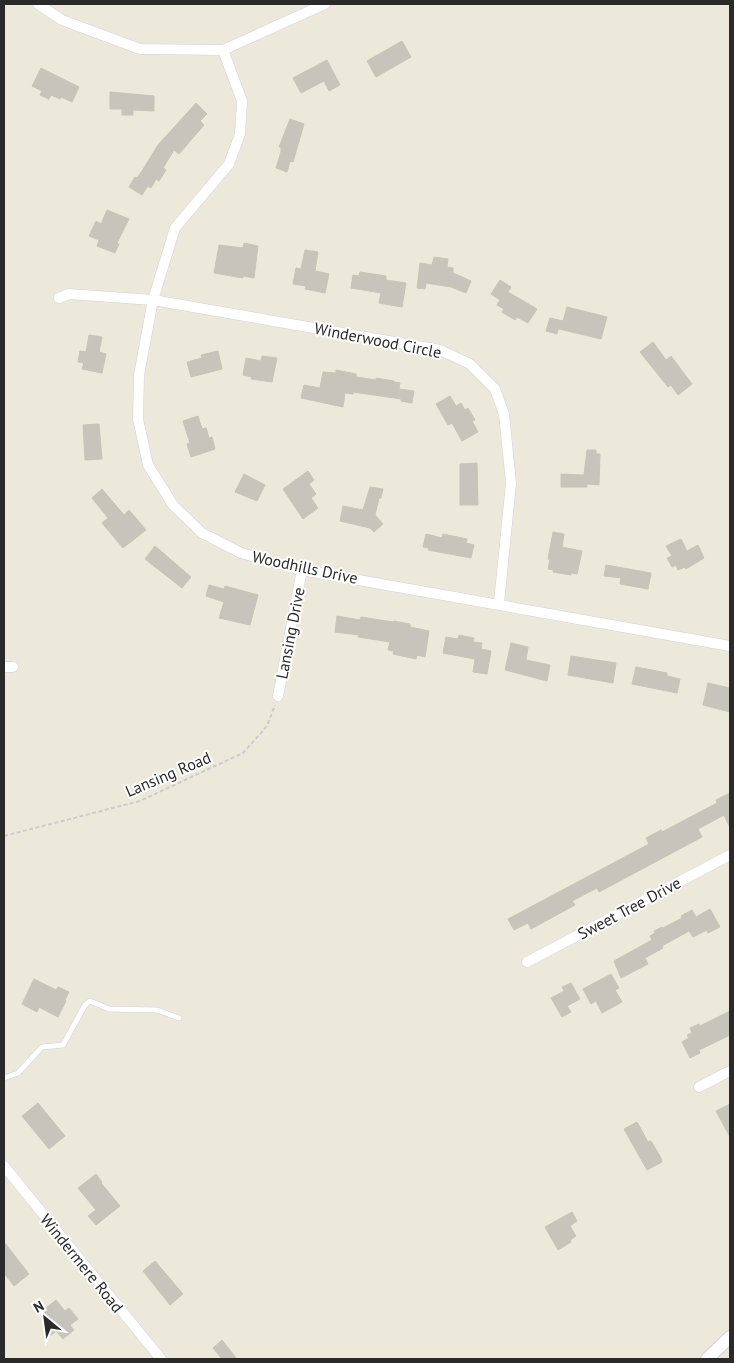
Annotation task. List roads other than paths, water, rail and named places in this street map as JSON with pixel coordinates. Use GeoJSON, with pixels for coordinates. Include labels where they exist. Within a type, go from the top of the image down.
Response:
{"type":"FeatureCollection","features":[{"type":"Feature","properties":{"kind":"street"},"geometry":{"type":"LineString","coordinates":[[38,4],[62,20],[140,49],[223,50],[325,4]]}},
{"type":"Feature","properties":{"kind":"street","name":"Woodhills Drive"},"geometry":{"type":"LineString","coordinates":[[223,50],[242,101],[240,134],[229,164],[175,228],[153,300],[139,375],[138,418],[148,465],[173,505],[202,533],[241,553],[302,570],[499,603],[730,646]]}},
{"type":"Feature","properties":{"kind":"street","name":"Winderwood Circle"},"geometry":{"type":"LineString","coordinates":[[59,298],[69,294],[153,300],[440,350],[470,364],[495,389],[504,414],[511,483],[499,603]]}},
{"type":"Feature","properties":{"kind":"street","name":"Lansing Drive"},"geometry":{"type":"LineString","coordinates":[[278,696],[302,570]]}},
{"type":"Feature","properties":{"kind":"street","name":"Sweet Tree Drive"},"geometry":{"type":"LineString","coordinates":[[527,962],[730,855]]}},
{"type":"Feature","properties":{"kind":"street"},"geometry":{"type":"LineString","coordinates":[[699,1088],[730,1071]]}},
{"type":"Feature","properties":{"kind":"street","name":"Windermere Road"},"geometry":{"type":"LineString","coordinates":[[4,1166],[161,1359]]}},
{"type":"Feature","properties":{"kind":"street"},"geometry":{"type":"LineString","coordinates":[[707,1359],[730,1337]]}},
{"type":"Feature","properties":{"kind":"lane"},"geometry":{"type":"LineString","coordinates":[[4,1078],[18,1073],[42,1047],[63,1045],[85,1004],[90,1001],[109,1010],[157,1010],[179,1018]]}}]}
